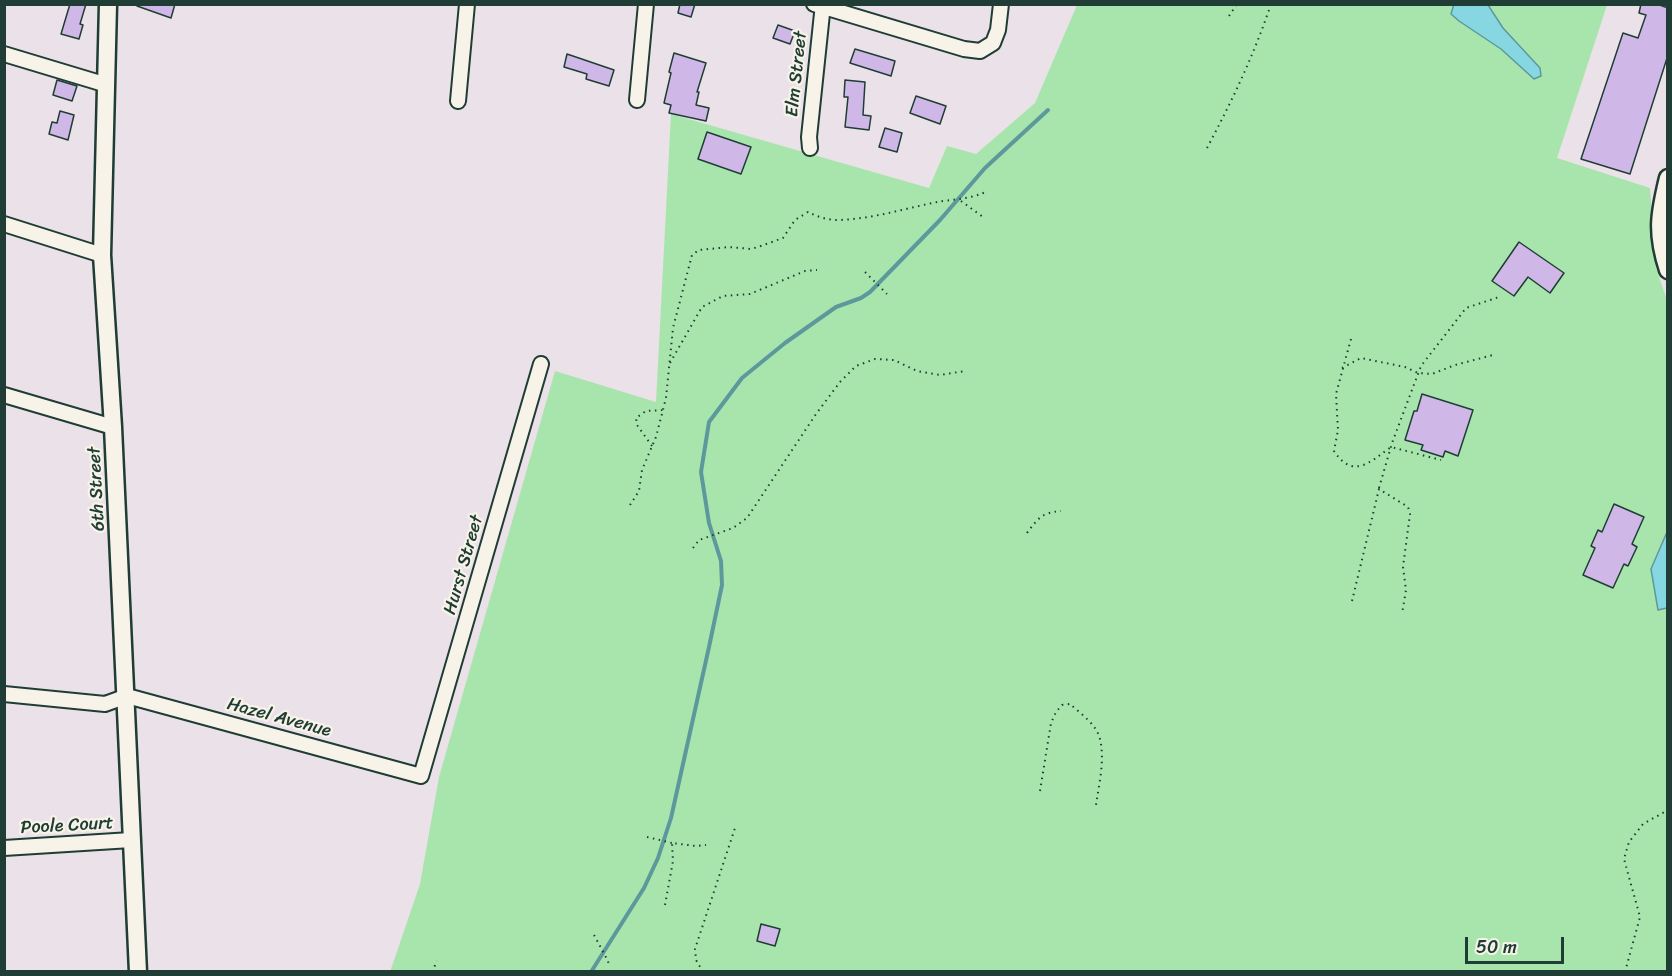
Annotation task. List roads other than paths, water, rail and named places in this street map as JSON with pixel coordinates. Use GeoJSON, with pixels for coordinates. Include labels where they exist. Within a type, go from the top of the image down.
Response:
{"type":"FeatureCollection","features":[{"type":"Feature","properties":{"kind":"street","name":"6th Street"},"geometry":{"type":"LineString","coordinates":[[108,4],[102,255],[127,696],[138,972]]}},
{"type":"Feature","properties":{"kind":"street"},"geometry":{"type":"LineString","coordinates":[[458,101],[467,4]]}},
{"type":"Feature","properties":{"kind":"street"},"geometry":{"type":"LineString","coordinates":[[637,100],[646,4]]}},
{"type":"Feature","properties":{"kind":"street"},"geometry":{"type":"LineString","coordinates":[[820,5],[972,51],[980,51],[993,43],[998,30],[1000,4]]}},
{"type":"Feature","properties":{"kind":"street","name":"Elm Street"},"geometry":{"type":"LineString","coordinates":[[810,148],[820,5]]}},
{"type":"Feature","properties":{"kind":"street"},"geometry":{"type":"LineString","coordinates":[[4,54],[107,85]]}},
{"type":"Feature","properties":{"kind":"street"},"geometry":{"type":"LineString","coordinates":[[1668,178],[1659,220],[1661,250],[1668,270]]}},
{"type":"Feature","properties":{"kind":"street"},"geometry":{"type":"LineString","coordinates":[[4,224],[102,255]]}},
{"type":"Feature","properties":{"kind":"street","name":"Hurst Street"},"geometry":{"type":"LineString","coordinates":[[421,776],[541,364]]}},
{"type":"Feature","properties":{"kind":"street"},"geometry":{"type":"LineString","coordinates":[[4,395],[113,427]]}},
{"type":"Feature","properties":{"kind":"street"},"geometry":{"type":"LineString","coordinates":[[4,694],[105,704],[127,696]]}},
{"type":"Feature","properties":{"kind":"street","name":"Hazel Avenue"},"geometry":{"type":"LineString","coordinates":[[127,696],[421,776]]}},
{"type":"Feature","properties":{"kind":"street","name":"Poole Court"},"geometry":{"type":"LineString","coordinates":[[4,848],[131,840]]}},
{"type":"Feature","properties":{"kind":"water"},"geometry":{"type":"Polygon","coordinates":[[[1454,4],[1488,5],[1503,28],[1540,68],[1541,76],[1534,79],[1501,49],[1459,21],[1451,14],[1454,4]]]}},
{"type":"Feature","properties":{"kind":"water"},"geometry":{"type":"Polygon","coordinates":[[[1667,532],[1667,608],[1658,610],[1651,569],[1667,532]]]}},
{"type":"Feature","properties":{"kind":"waterway"},"geometry":{"type":"LineString","coordinates":[[591,972],[644,888],[658,858],[671,818],[709,647],[722,585],[721,561],[709,523],[701,472],[709,422],[742,378],[785,343],[836,307],[861,298],[870,292],[940,220],[985,168],[1048,110]]}}]}
